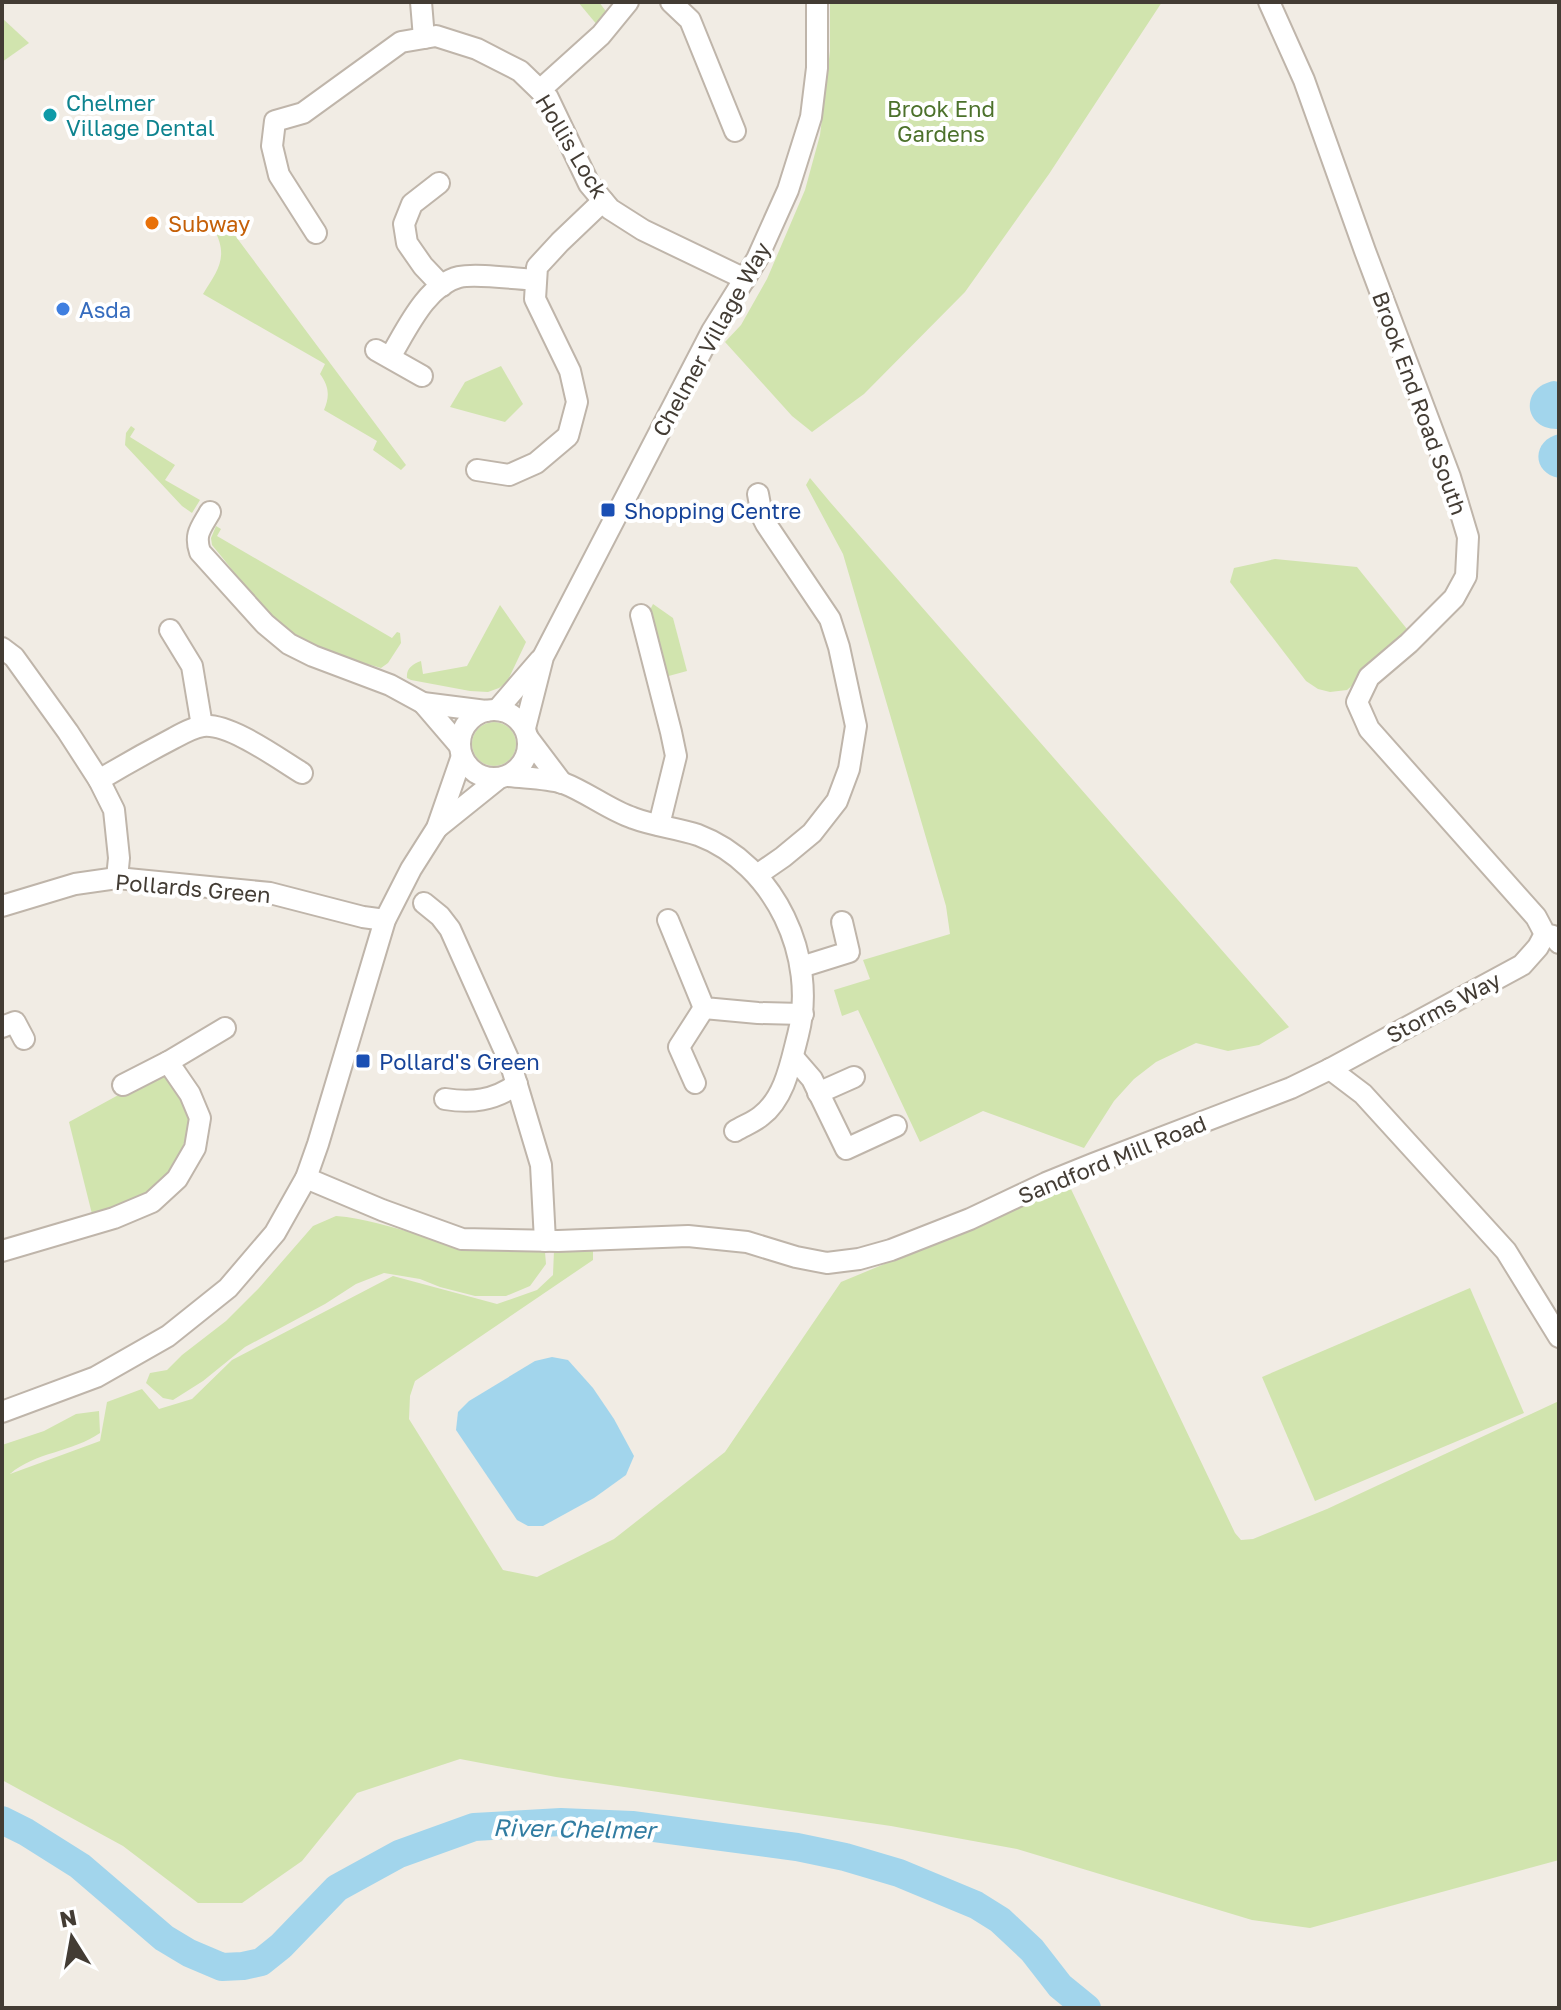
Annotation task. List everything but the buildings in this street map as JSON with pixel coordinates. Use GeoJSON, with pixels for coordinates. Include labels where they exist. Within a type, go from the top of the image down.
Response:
{"type":"FeatureCollection","features":[{"type":"Feature","properties":{"kind":"street"},"geometry":{"type":"LineString","coordinates":[[316,233],[279,175],[272,146],[275,121],[303,113],[401,42],[424,38],[421,2]]}},
{"type":"Feature","properties":{"kind":"street"},"geometry":{"type":"LineString","coordinates":[[540,90],[601,35],[628,2]]}},
{"type":"Feature","properties":{"kind":"street"},"geometry":{"type":"LineString","coordinates":[[671,2],[690,20],[735,131]]}},
{"type":"Feature","properties":{"kind":"street","name":"Chelmer Village Way"},"geometry":{"type":"LineString","coordinates":[[437,828],[518,769],[525,760],[528,750],[526,733],[543,657],[712,331],[757,259],[788,190],[811,117],[817,68],[817,2]]}},
{"type":"Feature","properties":{"kind":"street","name":"Brook End Road South"},"geometry":{"type":"LineString","coordinates":[[1269,2],[1304,80],[1450,477],[1468,537],[1466,576],[1454,598],[1369,677],[1357,702],[1369,729],[1552,939]]}},
{"type":"Feature","properties":{"kind":"street","name":"Hollis Lock"},"geometry":{"type":"LineString","coordinates":[[424,38],[436,36],[477,49],[520,71],[548,98],[589,184],[610,209],[643,230],[745,279]]}},
{"type":"Feature","properties":{"kind":"street"},"geometry":{"type":"LineString","coordinates":[[439,183],[412,204],[404,224],[407,243],[442,286]]}},
{"type":"Feature","properties":{"kind":"street"},"geometry":{"type":"LineString","coordinates":[[477,470],[509,475],[536,463],[568,436],[577,402],[570,371],[535,299],[537,267],[603,201]]}},
{"type":"Feature","properties":{"kind":"street"},"geometry":{"type":"LineString","coordinates":[[422,376],[383,354],[434,290],[459,277],[536,280]]}},
{"type":"Feature","properties":{"kind":"street"},"geometry":{"type":"LineString","coordinates":[[757,875],[812,833],[837,801],[849,769],[856,726],[830,619],[766,524],[758,494]]}},
{"type":"Feature","properties":{"kind":"street"},"geometry":{"type":"LineString","coordinates":[[210,512],[197,534],[200,552],[265,624],[289,644],[390,685],[423,703],[508,713],[518,719],[562,783]]}},
{"type":"Feature","properties":{"kind":"street"},"geometry":{"type":"LineString","coordinates":[[641,615],[676,756],[659,825]]}},
{"type":"Feature","properties":{"kind":"street"},"geometry":{"type":"LineString","coordinates":[[170,630],[192,666],[202,726]]}},
{"type":"Feature","properties":{"kind":"street"},"geometry":{"type":"LineString","coordinates":[[2,648],[14,657],[99,780],[114,810],[119,858],[117,878]]}},
{"type":"Feature","properties":{"kind":"street","name":"Chelmer Village Way"},"geometry":{"type":"LineString","coordinates":[[2,1412],[96,1377],[168,1336],[228,1288],[275,1233],[306,1178],[385,920],[411,869],[437,828],[460,750],[461,733],[475,715],[491,710],[543,657]]}},
{"type":"Feature","properties":{"kind":"street"},"geometry":{"type":"LineString","coordinates":[[423,703],[460,750],[467,766],[476,774],[487,778],[562,783],[632,818],[698,835],[729,852],[757,875],[792,932],[801,967],[803,1014],[780,1095],[762,1116],[735,1131]]}},
{"type":"Feature","properties":{"kind":"street"},"geometry":{"type":"LineString","coordinates":[[99,780],[185,732],[202,726],[223,728],[302,773]]}},
{"type":"Feature","properties":{"kind":"street","name":"Pollards Green"},"geometry":{"type":"LineString","coordinates":[[2,906],[75,884],[117,878],[270,893],[385,920]]}},
{"type":"Feature","properties":{"kind":"street"},"geometry":{"type":"LineString","coordinates":[[424,903],[450,929],[511,1065],[541,1165],[545,1241]]}},
{"type":"Feature","properties":{"kind":"street"},"geometry":{"type":"LineString","coordinates":[[668,920],[704,1008]]}},
{"type":"Feature","properties":{"kind":"street"},"geometry":{"type":"LineString","coordinates":[[801,967],[849,952],[842,922]]}},
{"type":"Feature","properties":{"kind":"street","name":"Storms Way"},"geometry":{"type":"LineString","coordinates":[[1330,1069],[1522,965],[1538,947],[1552,939]]}},
{"type":"Feature","properties":{"kind":"street"},"geometry":{"type":"LineString","coordinates":[[704,1008],[803,1014]]}},
{"type":"Feature","properties":{"kind":"street"},"geometry":{"type":"LineString","coordinates":[[695,1083],[679,1047],[704,1008]]}},
{"type":"Feature","properties":{"kind":"street"},"geometry":{"type":"LineString","coordinates":[[2,1027],[15,1022],[24,1039]]}},
{"type":"Feature","properties":{"kind":"street"},"geometry":{"type":"LineString","coordinates":[[123,1085],[225,1028]]}},
{"type":"Feature","properties":{"kind":"street"},"geometry":{"type":"LineString","coordinates":[[793,1057],[812,1079],[846,1149],[896,1126]]}},
{"type":"Feature","properties":{"kind":"street"},"geometry":{"type":"LineString","coordinates":[[2,1251],[114,1218],[152,1202],[177,1179],[195,1148],[200,1118],[190,1094],[168,1062]]}},
{"type":"Feature","properties":{"kind":"street"},"geometry":{"type":"LineString","coordinates":[[1330,1069],[1363,1094],[1506,1251],[1559,1337]]}},
{"type":"Feature","properties":{"kind":"street","name":"Sandford Mill Road"},"geometry":{"type":"LineString","coordinates":[[306,1178],[462,1239],[545,1241],[688,1236],[747,1242],[827,1263],[859,1259],[891,1250],[970,1219],[1046,1183],[1291,1088],[1330,1069]]}},
{"type":"Feature","properties":{"kind":"street"},"geometry":{"type":"LineString","coordinates":[[818,1093],[854,1077]]}},
{"type":"Feature","properties":{"kind":"street"},"geometry":{"type":"LineString","coordinates":[[445,1099],[480,1100],[494,1097],[517,1084]]}},
{"type":"Feature","properties":{"kind":"green space"},"geometry":{"type":"Polygon","coordinates":[[[578,2],[599,2],[608,14],[598,26],[578,2]]]}},
{"type":"Feature","properties":{"kind":"green space","name":"Brook End Gardens"},"geometry":{"type":"Polygon","coordinates":[[[830,2],[1162,2],[1049,174],[965,292],[864,394],[812,432],[792,416],[725,342],[741,325],[767,279],[805,190],[820,135],[830,51],[830,2]]]}},
{"type":"Feature","properties":{"kind":"green space"},"geometry":{"type":"Polygon","coordinates":[[[2,18],[29,43],[2,62],[2,18]]]}},
{"type":"Feature","properties":{"kind":"green space"},"geometry":{"type":"Polygon","coordinates":[[[225,222],[406,465],[401,470],[373,450],[377,441],[324,410],[328,391],[320,374],[325,364],[203,294],[220,263],[221,248],[214,229],[225,222]]]}},
{"type":"Feature","properties":{"kind":"green space"},"geometry":{"type":"Polygon","coordinates":[[[501,366],[523,404],[505,422],[450,407],[465,382],[501,366]]]}},
{"type":"Feature","properties":{"kind":"green space"},"geometry":{"type":"Polygon","coordinates":[[[131,426],[135,429],[130,437],[175,465],[165,480],[200,500],[192,513],[125,445],[126,433],[131,426]]]}},
{"type":"Feature","properties":{"kind":"green space"},"geometry":{"type":"Polygon","coordinates":[[[810,478],[1289,1027],[1259,1045],[1228,1051],[1196,1043],[1156,1062],[1134,1079],[1114,1101],[1084,1148],[983,1111],[920,1142],[858,1010],[842,1016],[834,990],[870,979],[863,960],[950,934],[946,906],[843,554],[806,485],[810,478]]]}},
{"type":"Feature","properties":{"kind":"green space"},"geometry":{"type":"Polygon","coordinates":[[[216,526],[221,529],[217,536],[392,638],[397,632],[400,633],[401,643],[388,663],[381,668],[335,655],[288,630],[260,604],[212,545],[211,538],[216,526]]]}},
{"type":"Feature","properties":{"kind":"green space"},"geometry":{"type":"Polygon","coordinates":[[[1275,559],[1357,567],[1411,634],[1347,690],[1330,692],[1318,689],[1306,681],[1230,582],[1234,568],[1275,559]]]}},
{"type":"Feature","properties":{"kind":"green space"},"geometry":{"type":"Polygon","coordinates":[[[653,604],[673,618],[687,671],[665,677],[648,614],[653,604]]]}},
{"type":"Feature","properties":{"kind":"green space"},"geometry":{"type":"Polygon","coordinates":[[[500,605],[526,642],[507,682],[488,692],[407,678],[411,667],[421,661],[423,674],[467,666],[500,605]]]}},
{"type":"Feature","properties":{"kind":"green space"},"geometry":{"type":"Polygon","coordinates":[[[494,722],[509,729],[516,744],[509,759],[494,766],[479,759],[472,744],[479,729],[494,722]]]}},
{"type":"Feature","properties":{"kind":"green space"},"geometry":{"type":"Polygon","coordinates":[[[167,1072],[183,1099],[189,1117],[180,1153],[164,1177],[144,1194],[92,1214],[69,1122],[144,1081],[167,1072]]]}},
{"type":"Feature","properties":{"kind":"green space"},"geometry":{"type":"Polygon","coordinates":[[[1070,1187],[1241,1540],[1253,1539],[1327,1509],[1559,1401],[1559,1860],[1310,1928],[1252,1920],[1017,1849],[891,1826],[556,1777],[460,1759],[357,1793],[302,1861],[242,1903],[198,1903],[123,1846],[2,1780],[2,1445],[44,1431],[76,1414],[99,1411],[100,1433],[31,1461],[10,1474],[100,1441],[107,1402],[142,1389],[159,1409],[192,1399],[232,1360],[393,1276],[497,1304],[537,1290],[553,1275],[554,1250],[593,1249],[593,1260],[415,1381],[410,1396],[409,1419],[503,1570],[537,1577],[614,1539],[725,1452],[841,1282],[1070,1187]]]}},
{"type":"Feature","properties":{"kind":"green space"},"geometry":{"type":"Polygon","coordinates":[[[336,1216],[447,1240],[545,1252],[546,1264],[530,1286],[506,1296],[475,1296],[420,1279],[384,1273],[356,1284],[245,1347],[203,1381],[173,1400],[163,1398],[146,1383],[150,1373],[167,1370],[226,1321],[313,1226],[336,1216]]]}},
{"type":"Feature","properties":{"kind":"green space"},"geometry":{"type":"Polygon","coordinates":[[[1470,1288],[1524,1413],[1315,1501],[1262,1377],[1470,1288]]]}},
{"type":"Feature","properties":{"kind":"water"},"geometry":{"type":"Polygon","coordinates":[[[1554,381],[1559,382],[1559,429],[1538,423],[1530,408],[1535,391],[1554,381]]]}},
{"type":"Feature","properties":{"kind":"water"},"geometry":{"type":"Polygon","coordinates":[[[1559,434],[1559,478],[1543,470],[1538,456],[1544,443],[1559,434]]]}},
{"type":"Feature","properties":{"kind":"water"},"geometry":{"type":"Polygon","coordinates":[[[552,1357],[568,1360],[593,1388],[634,1456],[626,1475],[594,1498],[543,1526],[528,1526],[517,1520],[456,1430],[458,1412],[469,1401],[535,1361],[552,1357]]]}},
{"type":"Feature","properties":{"kind":"waterway","name":"River Chelmer"},"geometry":{"type":"LineString","coordinates":[[2,1820],[80,1866],[164,1938],[222,1967],[261,1962],[281,1946],[337,1888],[399,1854],[474,1827],[561,1822],[632,1825],[797,1847],[899,1873],[976,1905],[1000,1920],[1032,1950],[1060,1986],[1087,2008]]}},
{"type":"Feature","properties":{"kind":"place","name":"Chelmer Village Dental"},"geometry":{"type":"Point","coordinates":[50,115]}},
{"type":"Feature","properties":{"kind":"place","name":"Subway"},"geometry":{"type":"Point","coordinates":[152,223]}},
{"type":"Feature","properties":{"kind":"place","name":"Asda"},"geometry":{"type":"Point","coordinates":[63,309]}},
{"type":"Feature","properties":{"kind":"place","name":"Shopping Centre"},"geometry":{"type":"Point","coordinates":[608,510]}},
{"type":"Feature","properties":{"kind":"place","name":"Pollard's Green"},"geometry":{"type":"Point","coordinates":[363,1061]}}]}
